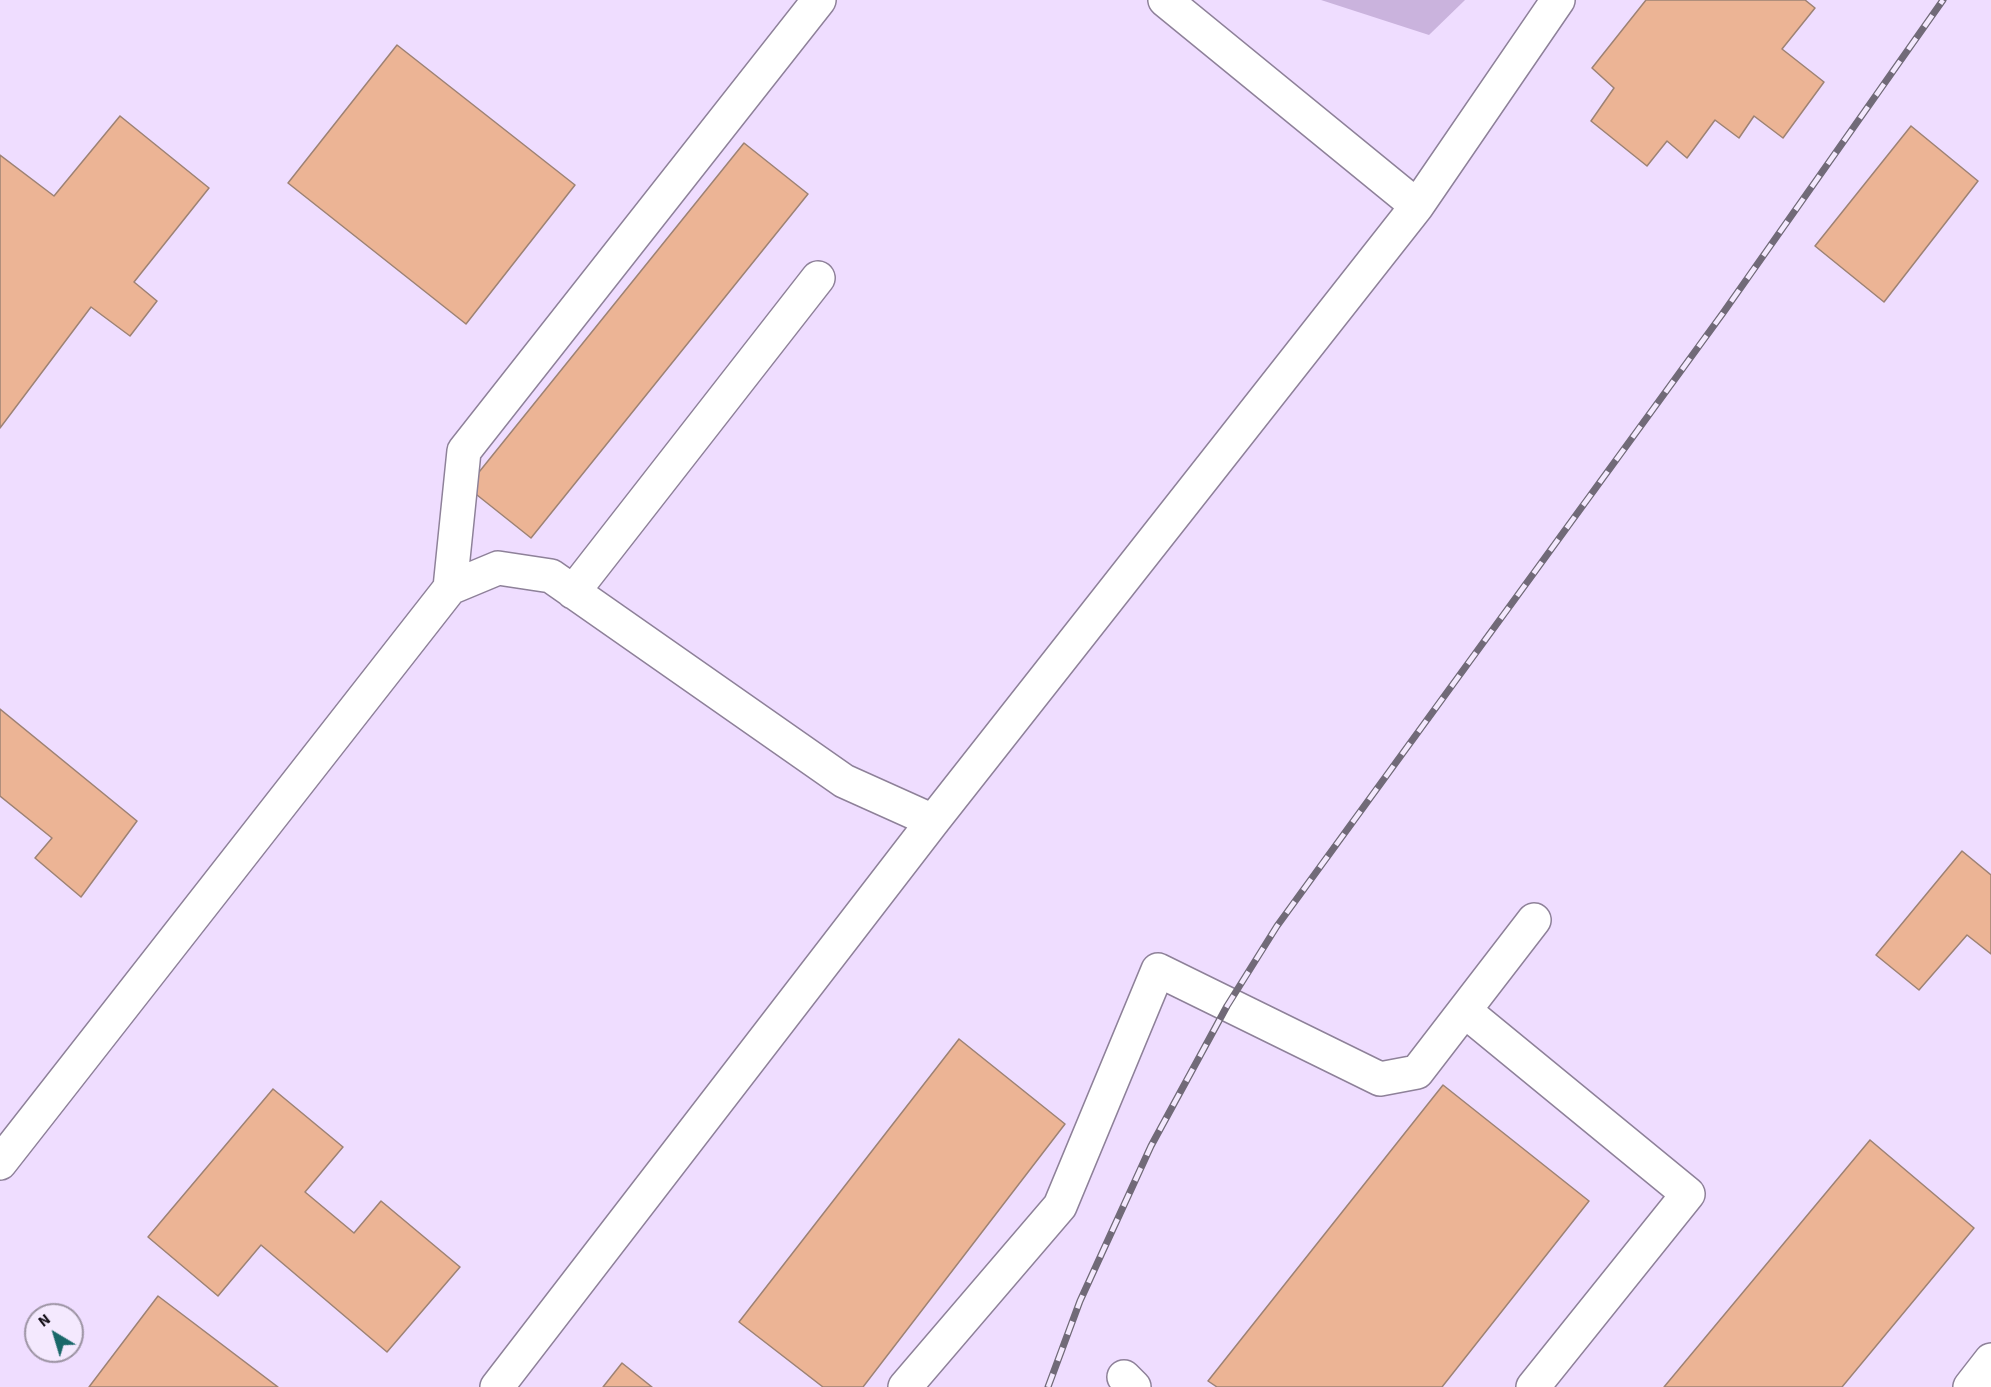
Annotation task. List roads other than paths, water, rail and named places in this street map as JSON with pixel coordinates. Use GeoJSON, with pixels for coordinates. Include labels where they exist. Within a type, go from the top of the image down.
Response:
{"type":"FeatureCollection","features":[{"type":"Feature","properties":{"kind":"lane"},"geometry":{"type":"LineString","coordinates":[[450,588],[464,451],[819,0]]}},
{"type":"Feature","properties":{"kind":"lane"},"geometry":{"type":"LineString","coordinates":[[1165,0],[1417,206]]}},
{"type":"Feature","properties":{"kind":"lane"},"geometry":{"type":"LineString","coordinates":[[497,1387],[933,821],[1417,206],[1558,0]]}},
{"type":"Feature","properties":{"kind":"lane"},"geometry":{"type":"LineString","coordinates":[[573,592],[818,278]]}},
{"type":"Feature","properties":{"kind":"lane"},"geometry":{"type":"LineString","coordinates":[[0,1163],[450,588],[498,568],[551,576],[844,781],[933,821]]}},
{"type":"Feature","properties":{"kind":"lane"},"geometry":{"type":"LineString","coordinates":[[905,1387],[1060,1206],[1158,970],[1380,1079],[1417,1072],[1534,920]]}},
{"type":"Feature","properties":{"kind":"lane"},"geometry":{"type":"LineString","coordinates":[[1465,1011],[1688,1194],[1533,1387]]}},
{"type":"Feature","properties":{"kind":"lane"},"geometry":{"type":"LineString","coordinates":[[1970,1387],[1991,1360]]}},
{"type":"Feature","properties":{"kind":"railway"},"geometry":{"type":"LineString","coordinates":[[1048,1387],[1080,1301],[1151,1146],[1227,1006],[1277,926],[1723,313],[1943,0]]}}]}
